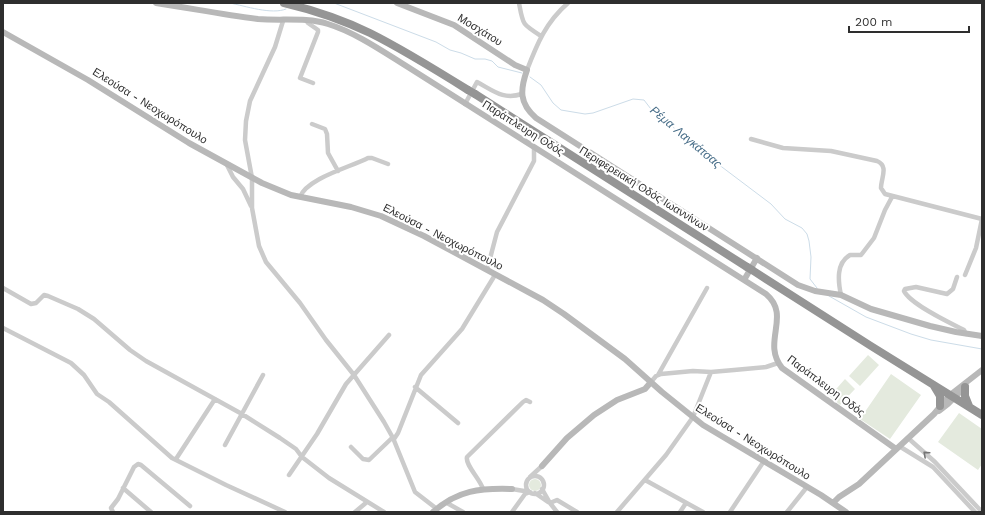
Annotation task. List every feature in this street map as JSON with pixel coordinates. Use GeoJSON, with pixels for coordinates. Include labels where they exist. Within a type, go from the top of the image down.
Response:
{"type":"FeatureCollection","features":[{"type":"Feature","properties":{"kind":"highway","name":"Περιφερειακή Οδός Ιωαννίνων"},"geometry":{"type":"LineString","coordinates":[[284,3],[320,13],[370,33],[414,57],[982,415]]}},
{"type":"Feature","properties":{"kind":"highway"},"geometry":{"type":"LineString","coordinates":[[934,386],[940,396],[940,406]]}},
{"type":"Feature","properties":{"kind":"highway"},"geometry":{"type":"LineString","coordinates":[[965,387],[965,396],[970,407]]}},
{"type":"Feature","properties":{"kind":"street","name":"Παράπλευρη Οδός"},"geometry":{"type":"LineString","coordinates":[[156,3],[239,16],[283,20],[306,20],[329,25],[350,34],[411,69],[766,294],[775,304],[778,314],[774,350],[778,363],[788,373],[898,448]]}},
{"type":"Feature","properties":{"kind":"street","name":"Μοσχάτου"},"geometry":{"type":"LineString","coordinates":[[397,3],[454,25],[515,65],[527,70]]}},
{"type":"Feature","properties":{"kind":"street"},"geometry":{"type":"LineString","coordinates":[[519,3],[521,17],[524,24],[541,36]]}},
{"type":"Feature","properties":{"kind":"street"},"geometry":{"type":"LineString","coordinates":[[465,104],[478,82],[505,97],[513,97],[522,94],[527,70],[541,36],[558,12],[568,3]]}},
{"type":"Feature","properties":{"kind":"street"},"geometry":{"type":"LineString","coordinates":[[283,20],[275,47],[250,101],[246,122],[245,140],[252,178],[252,208],[259,246],[266,262],[300,303],[354,376],[393,438],[415,492],[435,510],[463,494],[483,489],[512,489],[535,493],[550,502],[557,500],[577,512]]}},
{"type":"Feature","properties":{"kind":"street"},"geometry":{"type":"LineString","coordinates":[[306,20],[318,30],[318,32],[300,78],[313,83]]}},
{"type":"Feature","properties":{"kind":"street","name":"Ελεούσα - Νεοχωρόπουλο"},"geometry":{"type":"LineString","coordinates":[[3,32],[88,80],[189,143],[252,178],[300,197],[351,207],[380,216],[424,236],[526,291],[558,310],[625,359],[693,417],[710,429],[846,512]]}},
{"type":"Feature","properties":{"kind":"street","name":"Παράπλευρη Οδός"},"geometry":{"type":"LineString","coordinates":[[522,94],[527,109],[540,121],[798,284],[815,291],[840,295],[871,309],[939,329],[982,336]]}},
{"type":"Feature","properties":{"kind":"street"},"geometry":{"type":"LineString","coordinates":[[312,124],[324,128],[326,131],[328,153],[338,171]]}},
{"type":"Feature","properties":{"kind":"street"},"geometry":{"type":"LineString","coordinates":[[751,139],[783,148],[831,151],[879,161],[884,168],[880,185],[881,190],[885,194],[982,219],[977,244],[965,275]]}},
{"type":"Feature","properties":{"kind":"street"},"geometry":{"type":"LineString","coordinates":[[487,270],[497,232],[534,162],[534,147]]}},
{"type":"Feature","properties":{"kind":"street"},"geometry":{"type":"LineString","coordinates":[[300,197],[307,188],[328,175],[370,158],[388,164]]}},
{"type":"Feature","properties":{"kind":"street"},"geometry":{"type":"LineString","coordinates":[[226,163],[243,189],[252,208]]}},
{"type":"Feature","properties":{"kind":"street"},"geometry":{"type":"LineString","coordinates":[[840,295],[838,278],[843,261],[850,255],[861,255],[871,244],[892,197]]}},
{"type":"Feature","properties":{"kind":"street"},"geometry":{"type":"LineString","coordinates":[[744,280],[757,258]]}},
{"type":"Feature","properties":{"kind":"street"},"geometry":{"type":"LineString","coordinates":[[351,446],[363,459],[369,460],[398,433],[421,375],[462,329],[495,275]]}},
{"type":"Feature","properties":{"kind":"street"},"geometry":{"type":"LineString","coordinates":[[957,277],[953,290],[947,294],[913,287],[904,290],[906,295],[915,302],[937,316],[964,330],[966,334]]}},
{"type":"Feature","properties":{"kind":"street"},"geometry":{"type":"LineString","coordinates":[[3,288],[29,304],[36,303],[45,295],[94,319],[130,350],[146,361],[242,414],[280,438],[296,449],[302,457],[329,478],[384,512]]}},
{"type":"Feature","properties":{"kind":"street"},"geometry":{"type":"LineString","coordinates":[[512,489],[519,487],[529,479],[567,438],[594,415],[617,400],[645,389],[658,375],[706,288]]}},
{"type":"Feature","properties":{"kind":"street"},"geometry":{"type":"LineString","coordinates":[[3,328],[72,363],[84,375],[99,396],[106,400],[171,457],[284,512]]}},
{"type":"Feature","properties":{"kind":"street"},"geometry":{"type":"LineString","coordinates":[[289,475],[317,434],[343,388],[389,335]]}},
{"type":"Feature","properties":{"kind":"street"},"geometry":{"type":"LineString","coordinates":[[658,375],[693,371],[712,372],[766,367],[778,363]]}},
{"type":"Feature","properties":{"kind":"street"},"geometry":{"type":"LineString","coordinates":[[934,414],[944,408],[961,385],[982,370]]}},
{"type":"Feature","properties":{"kind":"street"},"geometry":{"type":"LineString","coordinates":[[617,512],[677,440],[693,417],[712,372]]}},
{"type":"Feature","properties":{"kind":"street"},"geometry":{"type":"LineString","coordinates":[[225,445],[263,375]]}},
{"type":"Feature","properties":{"kind":"street"},"geometry":{"type":"LineString","coordinates":[[833,503],[839,497],[859,484],[934,414],[940,406],[965,387],[972,378]]}},
{"type":"Feature","properties":{"kind":"street"},"geometry":{"type":"LineString","coordinates":[[415,387],[458,423]]}},
{"type":"Feature","properties":{"kind":"street"},"geometry":{"type":"LineString","coordinates":[[176,459],[215,399]]}},
{"type":"Feature","properties":{"kind":"street"},"geometry":{"type":"LineString","coordinates":[[483,489],[479,480],[467,463],[467,457],[523,402],[526,400],[530,402]]}},
{"type":"Feature","properties":{"kind":"street"},"geometry":{"type":"LineString","coordinates":[[908,438],[935,462],[982,512]]}},
{"type":"Feature","properties":{"kind":"street"},"geometry":{"type":"LineString","coordinates":[[898,448],[932,467],[975,512]]}},
{"type":"Feature","properties":{"kind":"street"},"geometry":{"type":"LineString","coordinates":[[730,512],[764,461]]}},
{"type":"Feature","properties":{"kind":"street"},"geometry":{"type":"LineString","coordinates":[[113,512],[111,508],[117,501],[134,466],[139,464],[190,506]]}},
{"type":"Feature","properties":{"kind":"street"},"geometry":{"type":"LineString","coordinates":[[542,466],[540,472],[543,484],[542,489],[557,512]]}},
{"type":"Feature","properties":{"kind":"street"},"geometry":{"type":"LineString","coordinates":[[530,492],[526,487],[529,479],[536,476],[541,479]]}},
{"type":"Feature","properties":{"kind":"street"},"geometry":{"type":"LineString","coordinates":[[645,480],[702,512]]}},
{"type":"Feature","properties":{"kind":"street"},"geometry":{"type":"LineString","coordinates":[[787,512],[807,487]]}},
{"type":"Feature","properties":{"kind":"street"},"geometry":{"type":"LineString","coordinates":[[123,488],[151,512]]}},
{"type":"Feature","properties":{"kind":"street"},"geometry":{"type":"LineString","coordinates":[[535,493],[538,493],[542,489]]}},
{"type":"Feature","properties":{"kind":"street"},"geometry":{"type":"LineString","coordinates":[[512,512],[525,494],[530,492]]}},
{"type":"Feature","properties":{"kind":"street"},"geometry":{"type":"LineString","coordinates":[[355,512],[367,502]]}},
{"type":"Feature","properties":{"kind":"street"},"geometry":{"type":"LineString","coordinates":[[447,503],[463,512]]}},
{"type":"Feature","properties":{"kind":"street"},"geometry":{"type":"LineString","coordinates":[[680,512],[686,503]]}},
{"type":"Feature","properties":{"kind":"shaded area"},"geometry":{"type":"Polygon","coordinates":[[[868,355],[879,365],[860,386],[849,376],[868,355]]]}},
{"type":"Feature","properties":{"kind":"shaded area"},"geometry":{"type":"Polygon","coordinates":[[[891,374],[921,395],[890,439],[860,419],[891,374]]]}},
{"type":"Feature","properties":{"kind":"shaded area"},"geometry":{"type":"Polygon","coordinates":[[[845,379],[855,389],[840,405],[830,396],[845,379]]]}},
{"type":"Feature","properties":{"kind":"shaded area"},"geometry":{"type":"Polygon","coordinates":[[[959,413],[982,429],[982,464],[978,470],[938,442],[959,413]]]}},
{"type":"Feature","properties":{"kind":"shaded area"},"geometry":{"type":"Polygon","coordinates":[[[533,479],[537,479],[541,485],[537,491],[533,491],[529,487],[529,483],[533,479]]]}},
{"type":"Feature","properties":{"kind":"waterway","name":"Ρέμα Λαγκάτσας"},"geometry":{"type":"LineString","coordinates":[[230,3],[266,11],[280,11],[286,9]]}},
{"type":"Feature","properties":{"kind":"waterway","name":"Ρέμα Λαγκάτσας"},"geometry":{"type":"LineString","coordinates":[[334,3],[436,42],[450,50],[475,59],[492,61],[498,67],[522,73]]}},
{"type":"Feature","properties":{"kind":"waterway","name":"Ρέμα Λαγκάτσας"},"geometry":{"type":"LineString","coordinates":[[530,77],[541,85],[553,103],[561,110],[585,114],[593,113],[633,99],[644,100],[654,113],[670,122],[676,131],[699,144],[710,158],[771,204],[785,219],[802,228],[807,234],[809,241],[811,257],[810,279],[817,288]]}},
{"type":"Feature","properties":{"kind":"waterway","name":"Ρέμα Λαγκάτσας"},"geometry":{"type":"LineString","coordinates":[[829,296],[866,317],[911,334],[931,340],[982,349]]}}]}
